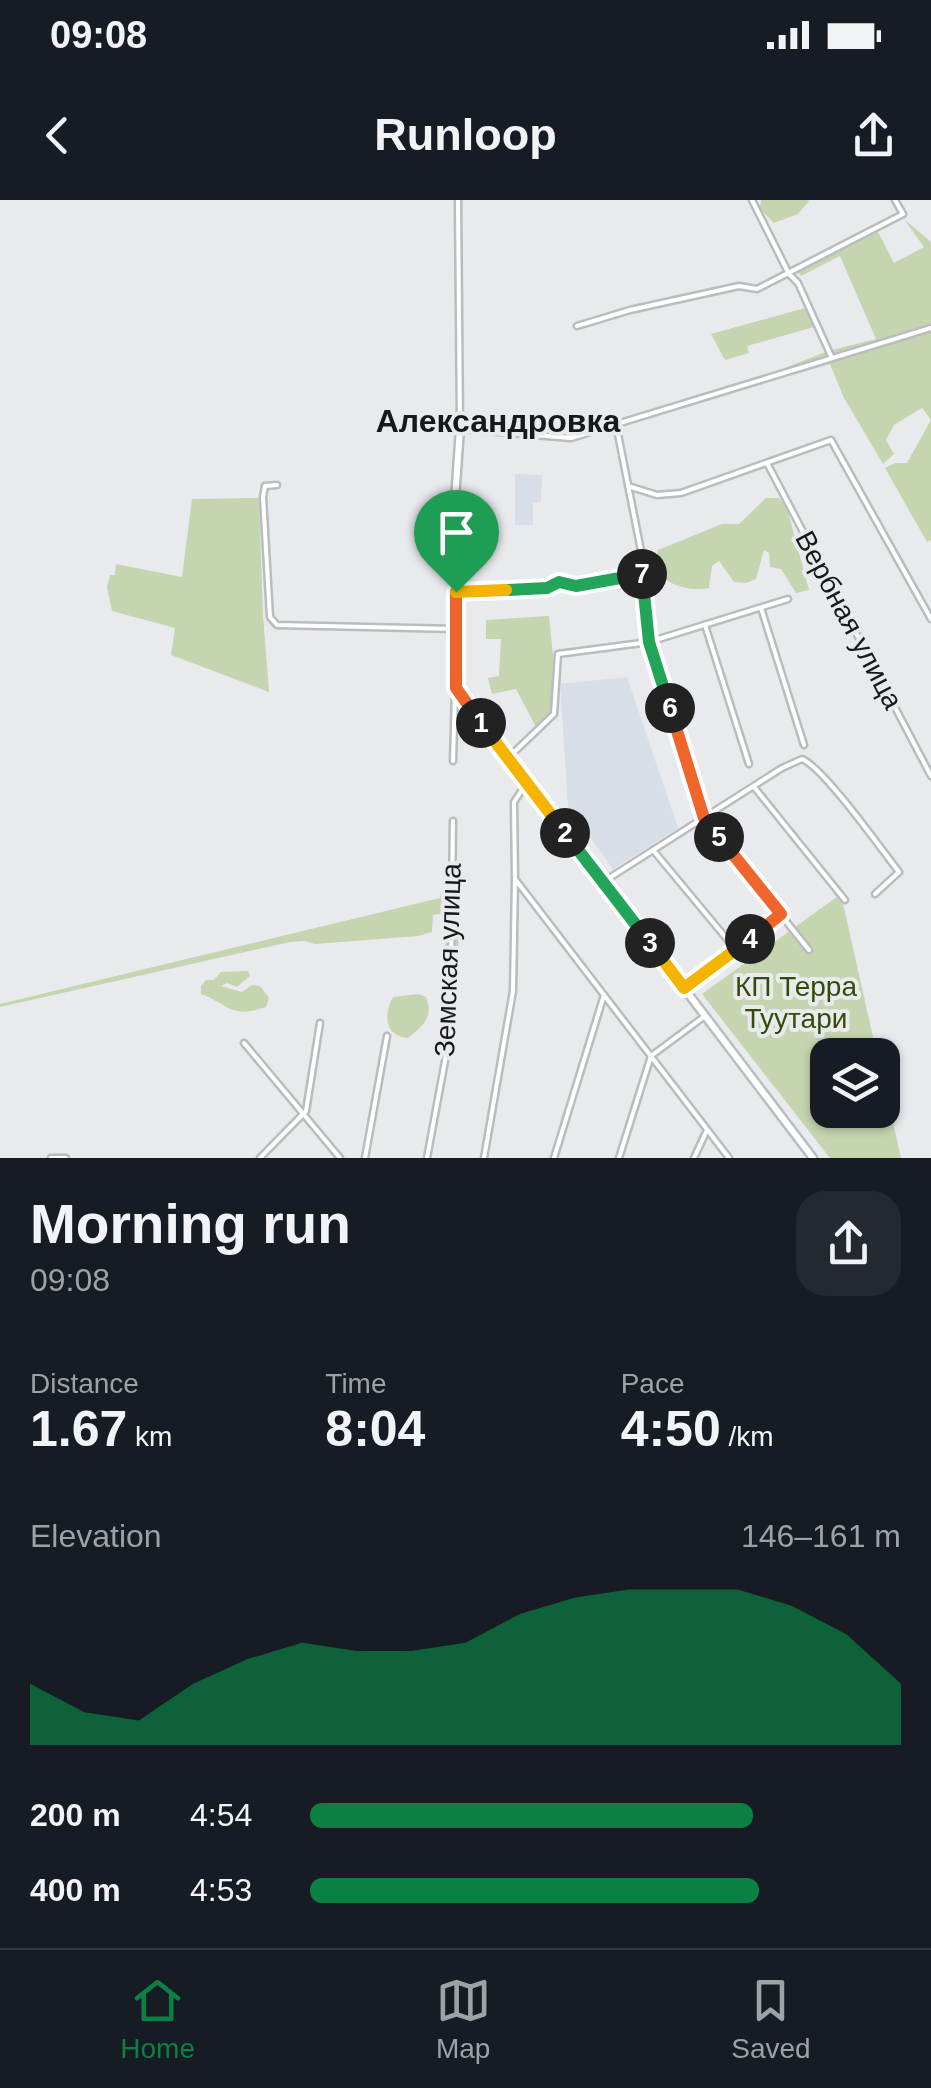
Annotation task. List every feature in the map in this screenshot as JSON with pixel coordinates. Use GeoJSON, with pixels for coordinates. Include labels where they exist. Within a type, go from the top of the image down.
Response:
{"type":"FeatureCollection","features":[{"type":"Feature","properties":{"kind":"street"},"geometry":{"type":"LineString","coordinates":[[453,761],[460,430],[458,200]]}},
{"type":"Feature","properties":{"kind":"street"},"geometry":{"type":"LineString","coordinates":[[752,200],[789,274],[798,283],[831,357]]}},
{"type":"Feature","properties":{"kind":"street"},"geometry":{"type":"LineString","coordinates":[[577,326],[739,286],[757,289],[903,214],[895,200]]}},
{"type":"Feature","properties":{"kind":"street"},"geometry":{"type":"LineString","coordinates":[[460,430],[562,439],[931,328]]}},
{"type":"Feature","properties":{"kind":"street"},"geometry":{"type":"LineString","coordinates":[[616,424],[644,566]]}},
{"type":"Feature","properties":{"kind":"street"},"geometry":{"type":"LineString","coordinates":[[628,486],[657,495],[681,493],[831,440],[931,618]]}},
{"type":"Feature","properties":{"kind":"street","name":"Вербная улица"},"geometry":{"type":"LineString","coordinates":[[767,464],[931,776]]}},
{"type":"Feature","properties":{"kind":"street"},"geometry":{"type":"LineString","coordinates":[[277,485],[265,486],[263,497],[270,618],[277,625],[456,628]]}},
{"type":"Feature","properties":{"kind":"street"},"geometry":{"type":"LineString","coordinates":[[456,592],[547,588],[559,582],[576,586],[643,574],[649,642],[704,818],[810,950]]}},
{"type":"Feature","properties":{"kind":"street"},"geometry":{"type":"LineString","coordinates":[[507,758],[554,714],[558,654],[649,642],[788,599]]}},
{"type":"Feature","properties":{"kind":"street"},"geometry":{"type":"LineString","coordinates":[[761,608],[804,745]]}},
{"type":"Feature","properties":{"kind":"street"},"geometry":{"type":"LineString","coordinates":[[705,625],[749,764]]}},
{"type":"Feature","properties":{"kind":"street"},"geometry":{"type":"LineString","coordinates":[[456,688],[813,1158]]}},
{"type":"Feature","properties":{"kind":"street"},"geometry":{"type":"LineString","coordinates":[[603,882],[802,760],[808,762],[899,872],[875,894]]}},
{"type":"Feature","properties":{"kind":"street"},"geometry":{"type":"LineString","coordinates":[[484,1158],[513,991],[514,802],[526,784]]}},
{"type":"Feature","properties":{"kind":"street"},"geometry":{"type":"LineString","coordinates":[[754,786],[845,900]]}},
{"type":"Feature","properties":{"kind":"street","name":"Земская улица"},"geometry":{"type":"LineString","coordinates":[[427,1158],[450,1034],[453,821]]}},
{"type":"Feature","properties":{"kind":"street"},"geometry":{"type":"LineString","coordinates":[[654,850],[736,950]]}},
{"type":"Feature","properties":{"kind":"street"},"geometry":{"type":"LineString","coordinates":[[514,879],[729,1158]]}},
{"type":"Feature","properties":{"kind":"street"},"geometry":{"type":"LineString","coordinates":[[684,988],[781,914]]}},
{"type":"Feature","properties":{"kind":"street"},"geometry":{"type":"LineString","coordinates":[[554,1158],[604,996]]}},
{"type":"Feature","properties":{"kind":"street"},"geometry":{"type":"LineString","coordinates":[[619,1158],[651,1056],[705,1016]]}},
{"type":"Feature","properties":{"kind":"street"},"geometry":{"type":"LineString","coordinates":[[260,1158],[303,1114],[320,1023]]}},
{"type":"Feature","properties":{"kind":"street"},"geometry":{"type":"LineString","coordinates":[[365,1158],[387,1036]]}},
{"type":"Feature","properties":{"kind":"street"},"geometry":{"type":"LineString","coordinates":[[244,1043],[340,1158]]}},
{"type":"Feature","properties":{"kind":"street"},"geometry":{"type":"LineString","coordinates":[[694,1158],[707,1130]]}},
{"type":"Feature","properties":{"kind":"street"},"geometry":{"type":"LineString","coordinates":[[51,1158],[66,1158]]}},
{"type":"Feature","properties":{"kind":"shaded area"},"geometry":{"type":"Polygon","coordinates":[[[515,474],[542,475],[541,502],[533,503],[533,525],[515,525],[515,474]]]}},
{"type":"Feature","properties":{"kind":"shaded area"},"geometry":{"type":"Polygon","coordinates":[[[627,677],[678,828],[613,869],[568,806],[560,684],[627,677]]]}},
{"type":"Feature","properties":{"kind":"green space"},"geometry":{"type":"Polygon","coordinates":[[[761,200],[809,201],[798,214],[774,223],[760,209],[761,200]]]}},
{"type":"Feature","properties":{"kind":"green space"},"geometry":{"type":"Polygon","coordinates":[[[904,219],[931,242],[931,420],[922,408],[894,425],[886,440],[894,454],[883,464],[844,398],[830,364],[792,375],[785,368],[828,351],[876,339],[840,256],[801,276],[796,268],[878,232],[894,263],[924,247],[904,219]]]}},
{"type":"Feature","properties":{"kind":"green space"},"geometry":{"type":"Polygon","coordinates":[[[805,308],[814,327],[747,346],[749,353],[725,360],[711,334],[805,308]]]}},
{"type":"Feature","properties":{"kind":"green space"},"geometry":{"type":"Polygon","coordinates":[[[931,420],[931,540],[927,542],[885,468],[907,463],[931,420]]]}},
{"type":"Feature","properties":{"kind":"green space"},"geometry":{"type":"Polygon","coordinates":[[[259,498],[269,692],[171,655],[175,628],[112,611],[107,587],[110,575],[115,575],[116,564],[182,577],[192,499],[259,498]]]}},
{"type":"Feature","properties":{"kind":"green space"},"geometry":{"type":"Polygon","coordinates":[[[766,498],[779,498],[787,508],[809,590],[796,593],[781,569],[770,567],[769,553],[764,550],[756,579],[746,583],[734,582],[719,561],[712,566],[709,588],[689,589],[664,577],[657,561],[658,550],[722,524],[739,524],[766,498]]]}},
{"type":"Feature","properties":{"kind":"green space"},"geometry":{"type":"Polygon","coordinates":[[[549,616],[552,711],[536,727],[516,689],[492,694],[488,678],[499,676],[501,639],[486,639],[486,620],[549,616]]]}},
{"type":"Feature","properties":{"kind":"green space"},"geometry":{"type":"Polygon","coordinates":[[[448,861],[456,861],[460,880],[456,1042],[446,1038],[441,1023],[447,913],[433,915],[432,932],[418,936],[315,944],[290,942],[0,1007],[440,898],[448,861]]]}},
{"type":"Feature","properties":{"kind":"green space","name":"КП Терра Туутари"},"geometry":{"type":"Polygon","coordinates":[[[841,894],[873,1038],[810,1038],[810,1128],[894,1128],[901,1158],[830,1158],[702,994],[841,894]]]}},
{"type":"Feature","properties":{"kind":"green space"},"geometry":{"type":"Polygon","coordinates":[[[248,971],[250,976],[237,987],[227,983],[221,986],[242,992],[252,985],[260,986],[269,998],[266,1007],[238,1011],[201,994],[206,980],[214,980],[221,972],[248,971]]]}},
{"type":"Feature","properties":{"kind":"green space"},"geometry":{"type":"Polygon","coordinates":[[[393,997],[426,997],[428,1016],[408,1038],[400,1036],[388,1024],[393,997]]]}},
{"type":"Feature","properties":{"kind":"district","name":"Александровка"},"geometry":{"type":"Point","coordinates":[498,421]}},
{"type":"Feature","properties":{"kind":"route"},"geometry":{"type":"LineString","coordinates":[[643,574],[649,642],[704,818],[781,914],[684,988],[456,688],[456,592],[547,588],[559,582],[576,586],[643,574]]}}]}
